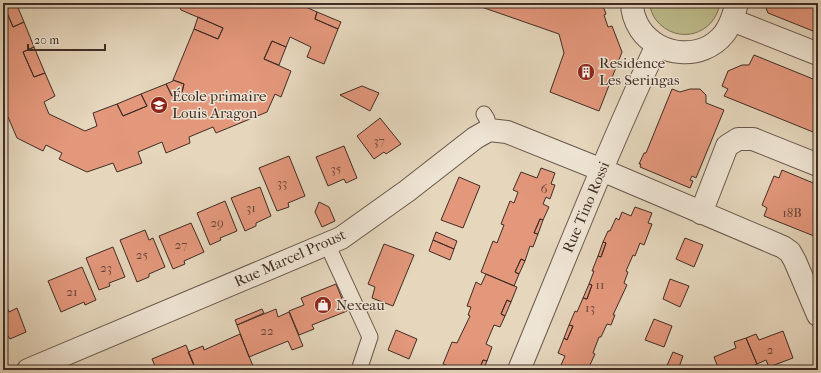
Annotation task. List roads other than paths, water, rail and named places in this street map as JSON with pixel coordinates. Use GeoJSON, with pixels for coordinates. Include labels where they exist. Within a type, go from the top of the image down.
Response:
{"type":"FeatureCollection","features":[{"type":"Feature","properties":{"kind":"street"},"geometry":{"type":"LineString","coordinates":[[632,3],[636,22],[644,35],[657,45],[668,50],[683,53],[697,51],[712,44],[724,34],[735,12],[818,54]]}},
{"type":"Feature","properties":{"kind":"street","name":"Rue Tino Rossi"},"geometry":{"type":"LineString","coordinates":[[520,370],[602,170],[640,80],[657,45]]}},
{"type":"Feature","properties":{"kind":"street","name":"Rue Marcel Proust"},"geometry":{"type":"LineString","coordinates":[[28,370],[342,238],[407,191],[475,138],[487,122],[507,132],[602,170],[783,247],[790,252],[795,260],[818,315]]}},
{"type":"Feature","properties":{"kind":"street"},"geometry":{"type":"LineString","coordinates":[[701,213],[727,146],[738,139],[753,139],[818,165]]}},
{"type":"Feature","properties":{"kind":"lane"},"geometry":{"type":"LineString","coordinates":[[326,244],[370,337],[359,370]]}},
{"type":"Feature","properties":{"kind":"place","name":"Residence Les Seringas"},"geometry":{"type":"Point","coordinates":[586,72]}},
{"type":"Feature","properties":{"kind":"place","name":"École primaire Louis Aragon"},"geometry":{"type":"Point","coordinates":[159,105]}},
{"type":"Feature","properties":{"kind":"place","name":"Nexeau"},"geometry":{"type":"Point","coordinates":[323,305]}}]}
